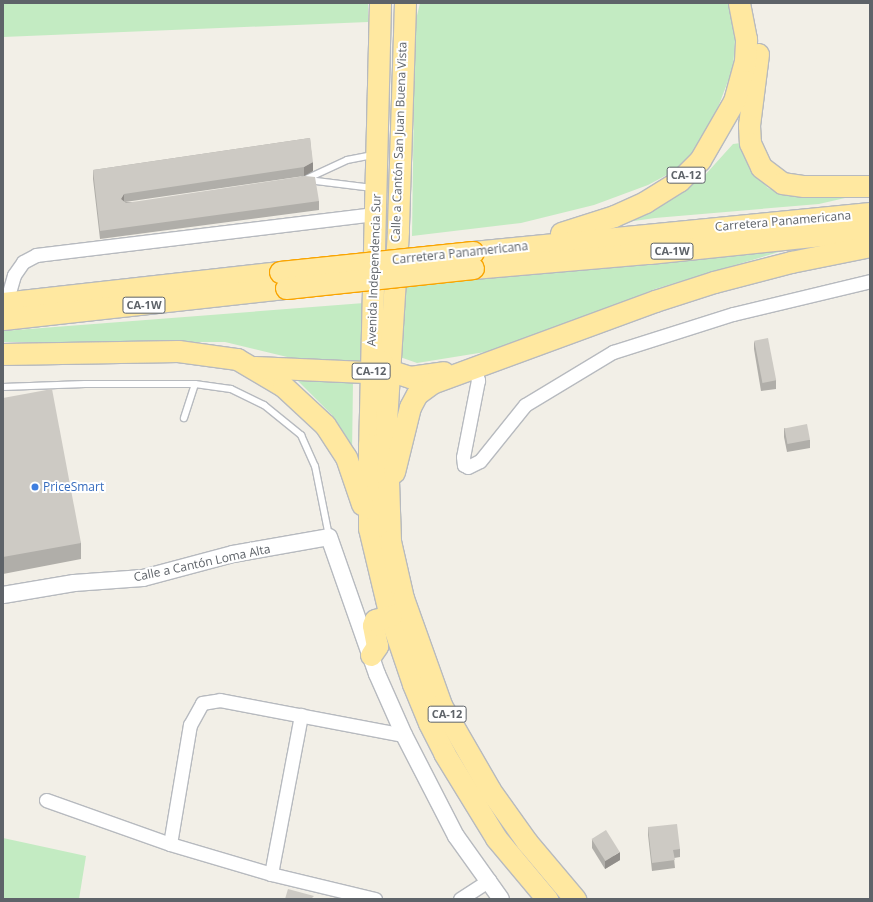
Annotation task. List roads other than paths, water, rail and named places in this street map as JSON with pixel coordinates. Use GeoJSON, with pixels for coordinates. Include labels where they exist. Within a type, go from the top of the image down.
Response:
{"type":"FeatureCollection","features":[{"type":"Feature","properties":{"kind":"highway","name":"Avenida Independencia Sur"},"geometry":{"type":"LineString","coordinates":[[380,3],[377,188],[375,214],[380,361],[369,528],[390,616],[413,684],[444,753],[496,838],[548,899]]}},
{"type":"Feature","properties":{"kind":"highway","name":"Calle a Cantón San Juan Buena Vista"},"geometry":{"type":"LineString","coordinates":[[388,498],[386,443],[380,361],[398,231],[405,3]]}},
{"type":"Feature","properties":{"kind":"highway","name":"CA-12"},"geometry":{"type":"LineString","coordinates":[[512,247],[614,216],[662,192],[690,172],[712,143],[738,87],[745,61],[746,39],[739,3]]}},
{"type":"Feature","properties":{"kind":"highway"},"geometry":{"type":"LineString","coordinates":[[754,3],[758,53],[749,137],[753,154],[761,167],[782,183],[804,186],[870,186]]}},
{"type":"Feature","properties":{"kind":"highway","name":"Carretera Panamericana"},"geometry":{"type":"LineString","coordinates":[[473,260],[512,247],[870,213]]}},
{"type":"Feature","properties":{"kind":"highway","name":"Carretera Panamericana"},"geometry":{"type":"LineString","coordinates":[[4,308],[473,260],[657,252],[870,230]]}},
{"type":"Feature","properties":{"kind":"highway"},"geometry":{"type":"LineString","coordinates":[[388,498],[405,422],[417,394],[432,383],[655,301],[714,282],[791,262],[870,246]]}},
{"type":"Feature","properties":{"kind":"highway"},"geometry":{"type":"LineString","coordinates":[[3,354],[178,351],[237,359],[254,367],[297,398],[325,424],[336,439],[353,474],[369,528]]}},
{"type":"Feature","properties":{"kind":"highway"},"geometry":{"type":"LineString","coordinates":[[254,367],[349,372],[380,361],[410,377],[426,376],[510,355]]}},
{"type":"Feature","properties":{"kind":"highway","name":"CA-12"},"geometry":{"type":"LineString","coordinates":[[388,498],[390,541],[403,598],[441,705],[490,790],[527,842],[575,899]]}},
{"type":"Feature","properties":{"kind":"highway"},"geometry":{"type":"LineString","coordinates":[[371,655],[377,646],[373,625],[375,620],[390,616]]}},
{"type":"Feature","properties":{"kind":"street"},"geometry":{"type":"LineString","coordinates":[[4,308],[14,275],[23,262],[36,255],[375,214]]}},
{"type":"Feature","properties":{"kind":"street"},"geometry":{"type":"LineString","coordinates":[[474,367],[478,380],[463,458],[464,465],[468,467],[480,461],[525,404],[614,352],[733,314],[870,281]]}},
{"type":"Feature","properties":{"kind":"street"},"geometry":{"type":"LineString","coordinates":[[329,538],[348,596],[404,735],[456,836],[502,899]]}},
{"type":"Feature","properties":{"kind":"street","name":"Calle a Cantón Loma Alta"},"geometry":{"type":"LineString","coordinates":[[3,595],[74,583],[143,578],[233,554],[329,538]]}},
{"type":"Feature","properties":{"kind":"street"},"geometry":{"type":"LineString","coordinates":[[170,844],[190,725],[202,703],[220,700],[404,735]]}},
{"type":"Feature","properties":{"kind":"street"},"geometry":{"type":"LineString","coordinates":[[271,874],[301,715]]}},
{"type":"Feature","properties":{"kind":"street"},"geometry":{"type":"LineString","coordinates":[[46,800],[170,844],[271,874],[375,899]]}},
{"type":"Feature","properties":{"kind":"street"},"geometry":{"type":"LineString","coordinates":[[460,899],[489,880]]}},
{"type":"Feature","properties":{"kind":"lane"},"geometry":{"type":"LineString","coordinates":[[305,180],[347,160],[377,154]]}},
{"type":"Feature","properties":{"kind":"lane"},"geometry":{"type":"LineString","coordinates":[[297,181],[305,180],[348,187],[377,188]]}},
{"type":"Feature","properties":{"kind":"lane"},"geometry":{"type":"LineString","coordinates":[[3,387],[85,384],[195,384],[231,389],[264,405],[302,435],[315,466],[329,538]]}},
{"type":"Feature","properties":{"kind":"lane"},"geometry":{"type":"LineString","coordinates":[[184,418],[195,384]]}},
{"type":"Feature","properties":{"kind":"place","name":"PriceSmart"},"geometry":{"type":"Point","coordinates":[35,487]}}]}
